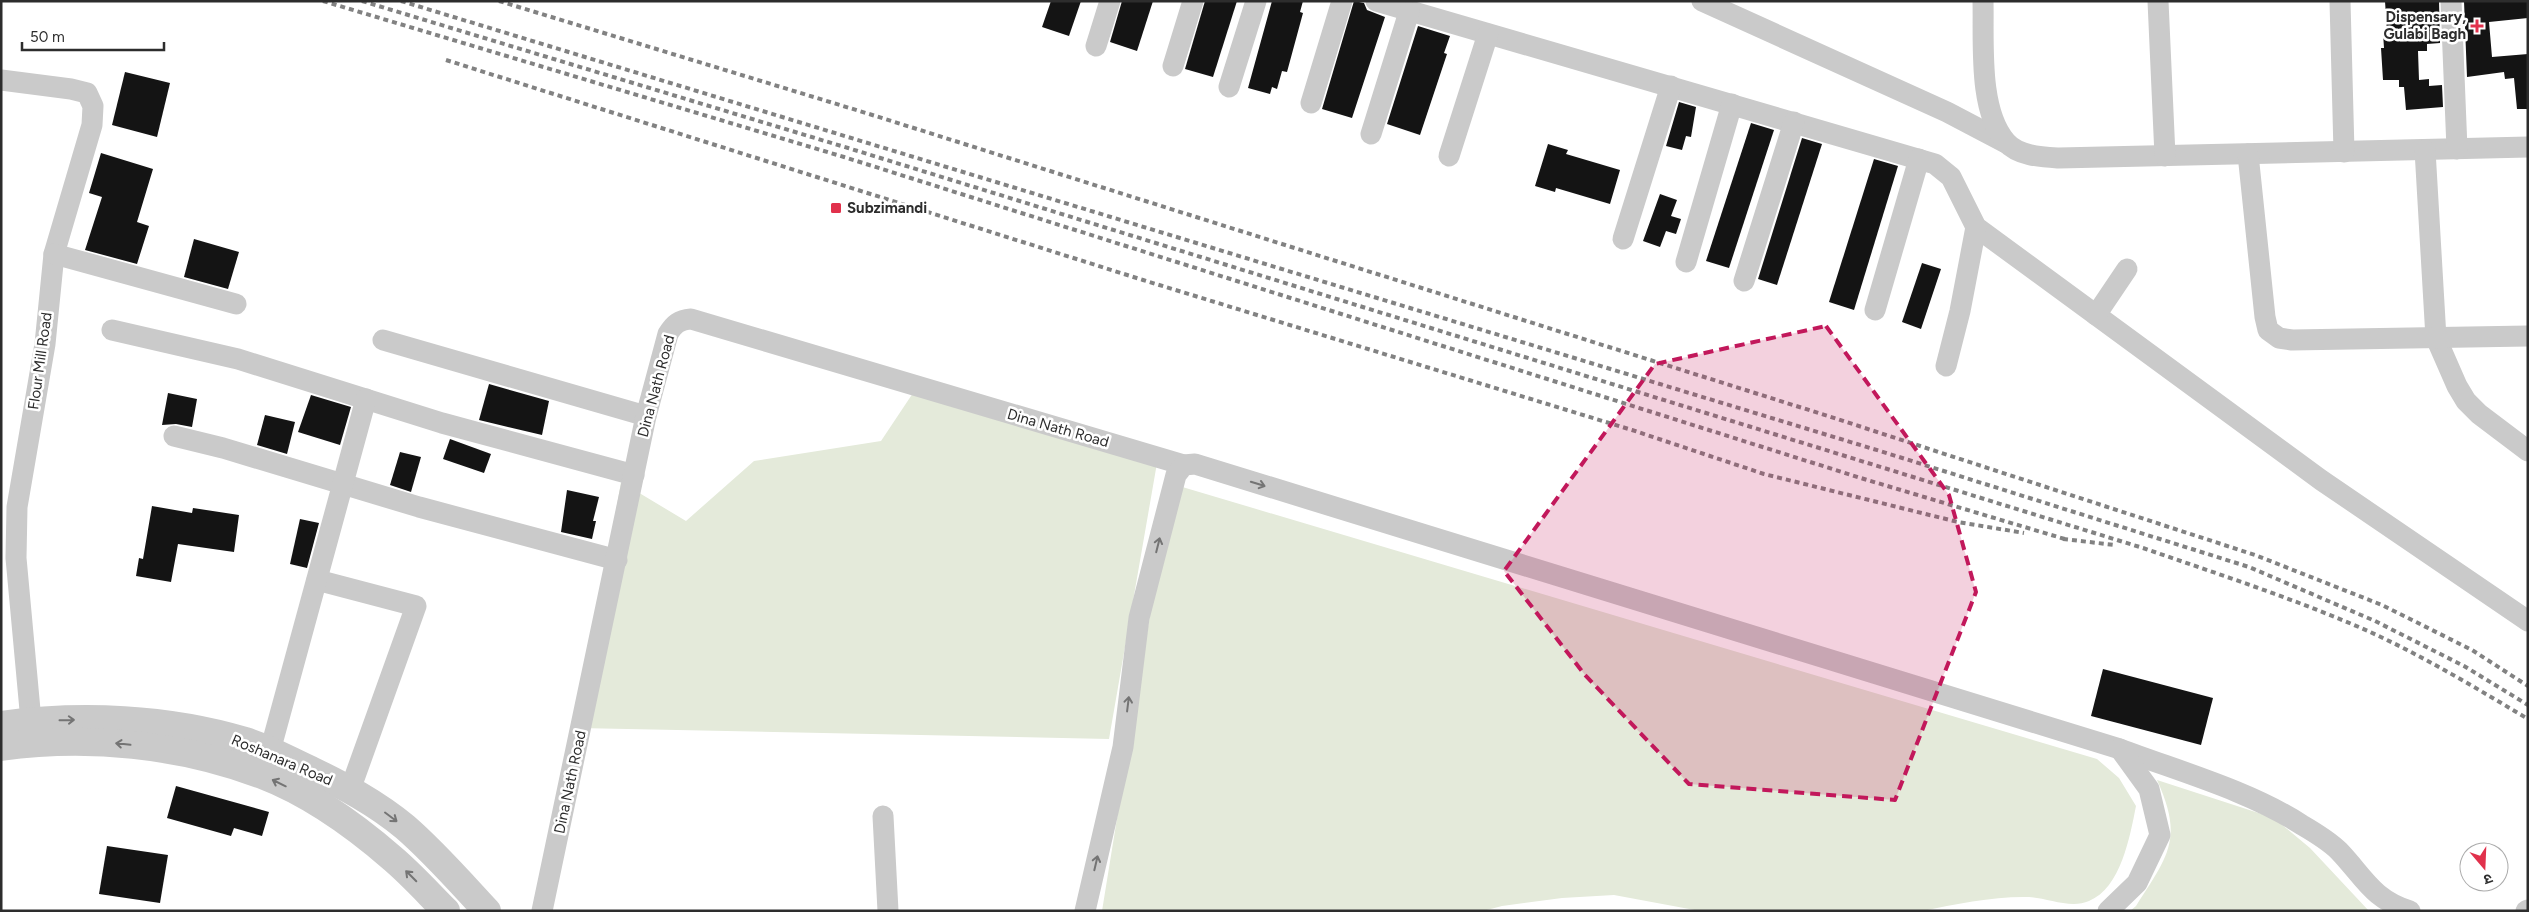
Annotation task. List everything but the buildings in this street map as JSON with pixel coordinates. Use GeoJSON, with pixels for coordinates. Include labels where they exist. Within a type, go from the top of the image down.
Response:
{"type":"FeatureCollection","features":[{"type":"Feature","properties":{"kind":"street"},"geometry":{"type":"LineString","coordinates":[[1096,46],[1110,1]]}},
{"type":"Feature","properties":{"kind":"street"},"geometry":{"type":"LineString","coordinates":[[1173,66],[1193,1]]}},
{"type":"Feature","properties":{"kind":"street"},"geometry":{"type":"LineString","coordinates":[[1229,87],[1256,1]]}},
{"type":"Feature","properties":{"kind":"street"},"geometry":{"type":"LineString","coordinates":[[1312,103],[1342,1]]}},
{"type":"Feature","properties":{"kind":"street"},"geometry":{"type":"LineString","coordinates":[[1376,1],[1935,164],[1950,177],[1976,227],[2321,480],[2528,621]]}},
{"type":"Feature","properties":{"kind":"street"},"geometry":{"type":"LineString","coordinates":[[1702,1],[1947,112],[2031,156],[2050,158],[2528,148]]}},
{"type":"Feature","properties":{"kind":"street"},"geometry":{"type":"LineString","coordinates":[[1983,1],[1987,98],[1994,123],[2006,143]]}},
{"type":"Feature","properties":{"kind":"street"},"geometry":{"type":"LineString","coordinates":[[2158,1],[2165,156]]}},
{"type":"Feature","properties":{"kind":"street"},"geometry":{"type":"LineString","coordinates":[[2340,1],[2344,152]]}},
{"type":"Feature","properties":{"kind":"street"},"geometry":{"type":"LineString","coordinates":[[2451,1],[2457,149]]}},
{"type":"Feature","properties":{"kind":"street"},"geometry":{"type":"LineString","coordinates":[[1371,134],[1409,12]]}},
{"type":"Feature","properties":{"kind":"street"},"geometry":{"type":"LineString","coordinates":[[1449,156],[1488,34]]}},
{"type":"Feature","properties":{"kind":"street","name":"Flour Mill Road"},"geometry":{"type":"LineString","coordinates":[[1,80],[71,89],[87,93],[93,106],[92,125],[54,254],[45,344],[17,507],[15,533],[31,721]]}},
{"type":"Feature","properties":{"kind":"street"},"geometry":{"type":"LineString","coordinates":[[1623,239],[1671,86]]}},
{"type":"Feature","properties":{"kind":"street"},"geometry":{"type":"LineString","coordinates":[[1686,262],[1732,104]]}},
{"type":"Feature","properties":{"kind":"street"},"geometry":{"type":"LineString","coordinates":[[1744,281],[1794,122]]}},
{"type":"Feature","properties":{"kind":"street"},"geometry":{"type":"LineString","coordinates":[[2425,150],[2436,338],[2457,386],[2466,401],[2479,414],[2528,451]]}},
{"type":"Feature","properties":{"kind":"street"},"geometry":{"type":"LineString","coordinates":[[2248,154],[2268,330],[2279,338],[2292,340],[2528,336]]}},
{"type":"Feature","properties":{"kind":"street"},"geometry":{"type":"LineString","coordinates":[[1875,310],[1919,159]]}},
{"type":"Feature","properties":{"kind":"street"},"geometry":{"type":"LineString","coordinates":[[1946,366],[1960,311],[1976,227]]}},
{"type":"Feature","properties":{"kind":"street"},"geometry":{"type":"LineString","coordinates":[[54,254],[236,304]]}},
{"type":"Feature","properties":{"kind":"street"},"geometry":{"type":"LineString","coordinates":[[2096,315],[2127,269]]}},
{"type":"Feature","properties":{"kind":"street","name":"Dina Nath Road"},"geometry":{"type":"LineString","coordinates":[[542,911],[646,416],[668,334],[682,320],[691,319],[1184,465],[1195,464],[2120,750],[2211,783],[2281,812],[2338,851],[2368,886],[2398,907],[2410,911]]}},
{"type":"Feature","properties":{"kind":"street"},"geometry":{"type":"LineString","coordinates":[[112,330],[238,359],[442,423],[634,475]]}},
{"type":"Feature","properties":{"kind":"street"},"geometry":{"type":"LineString","coordinates":[[383,340],[646,416]]}},
{"type":"Feature","properties":{"kind":"street"},"geometry":{"type":"LineString","coordinates":[[270,751],[344,485],[366,398]]}},
{"type":"Feature","properties":{"kind":"street"},"geometry":{"type":"LineString","coordinates":[[174,436],[223,448],[344,485],[616,560]]}},
{"type":"Feature","properties":{"kind":"street"},"geometry":{"type":"LineString","coordinates":[[1085,911],[1123,747],[1140,618],[1176,475],[1184,465]]}},
{"type":"Feature","properties":{"kind":"street"},"geometry":{"type":"LineString","coordinates":[[317,580],[416,606],[350,790]]}},
{"type":"Feature","properties":{"kind":"street","name":"Roshanara Road"},"geometry":{"type":"LineString","coordinates":[[1,725],[31,721],[104,720],[174,726],[223,735],[270,751],[350,790],[404,826],[486,911]]}},
{"type":"Feature","properties":{"kind":"street","name":"Roshanara Road"},"geometry":{"type":"LineString","coordinates":[[1,747],[33,742],[112,743],[157,748],[223,762],[263,775],[299,792],[367,838],[393,858],[446,911]]}},
{"type":"Feature","properties":{"kind":"street"},"geometry":{"type":"LineString","coordinates":[[2108,911],[2137,883],[2160,835],[2149,789],[2120,750]]}},
{"type":"Feature","properties":{"kind":"street"},"geometry":{"type":"LineString","coordinates":[[883,816],[888,911]]}},
{"type":"Feature","properties":{"kind":"highlighted area"},"geometry":{"type":"Polygon","coordinates":[[[1826,326],[1949,495],[1976,592],[1895,800],[1689,784],[1585,675],[1504,571],[1655,364],[1826,326]]]}},
{"type":"Feature","properties":{"kind":"green space"},"geometry":{"type":"Polygon","coordinates":[[[915,390],[1157,463],[1109,739],[578,728],[621,482],[686,521],[754,461],[881,441],[915,390]]]}},
{"type":"Feature","properties":{"kind":"green space"},"geometry":{"type":"Polygon","coordinates":[[[1179,486],[2097,759],[2119,778],[2136,806],[2131,832],[2122,860],[2109,885],[2100,894],[2089,901],[2075,904],[2029,897],[2016,897],[1976,901],[1923,911],[1700,911],[1614,895],[1562,898],[1502,906],[1483,911],[1102,911],[1154,590],[1179,486]]]}},
{"type":"Feature","properties":{"kind":"green space"},"geometry":{"type":"Polygon","coordinates":[[[2157,780],[2274,818],[2310,848],[2369,911],[2130,911],[2136,906],[2157,874],[2169,846],[2171,833],[2170,818],[2157,780]]]}},
{"type":"Feature","properties":{"kind":"railway"},"geometry":{"type":"LineString","coordinates":[[323,1],[844,157],[1864,479],[2068,540]]}},
{"type":"Feature","properties":{"kind":"railway"},"geometry":{"type":"LineString","coordinates":[[362,1],[848,148],[2143,548],[2285,598],[2368,631],[2429,662],[2528,719]]}},
{"type":"Feature","properties":{"kind":"railway"},"geometry":{"type":"LineString","coordinates":[[401,1],[1880,451],[2249,567],[2375,621],[2464,666],[2528,705]]}},
{"type":"Feature","properties":{"kind":"railway"},"geometry":{"type":"LineString","coordinates":[[499,1],[866,113],[1828,416],[2255,555],[2382,605],[2472,650],[2528,686]]}},
{"type":"Feature","properties":{"kind":"railway"},"geometry":{"type":"LineString","coordinates":[[446,60],[1143,280],[1632,430],[1764,474],[1958,522],[2024,533]]}},
{"type":"Feature","properties":{"kind":"railway"},"geometry":{"type":"LineString","coordinates":[[2063,539],[2115,545]]}},
{"type":"Feature","properties":{"kind":"place","name":"Dispensary, Gulabi Bagh"},"geometry":{"type":"Point","coordinates":[2477,26]}},
{"type":"Feature","properties":{"kind":"place","name":"Subzimandi"},"geometry":{"type":"Point","coordinates":[836,208]}}]}
